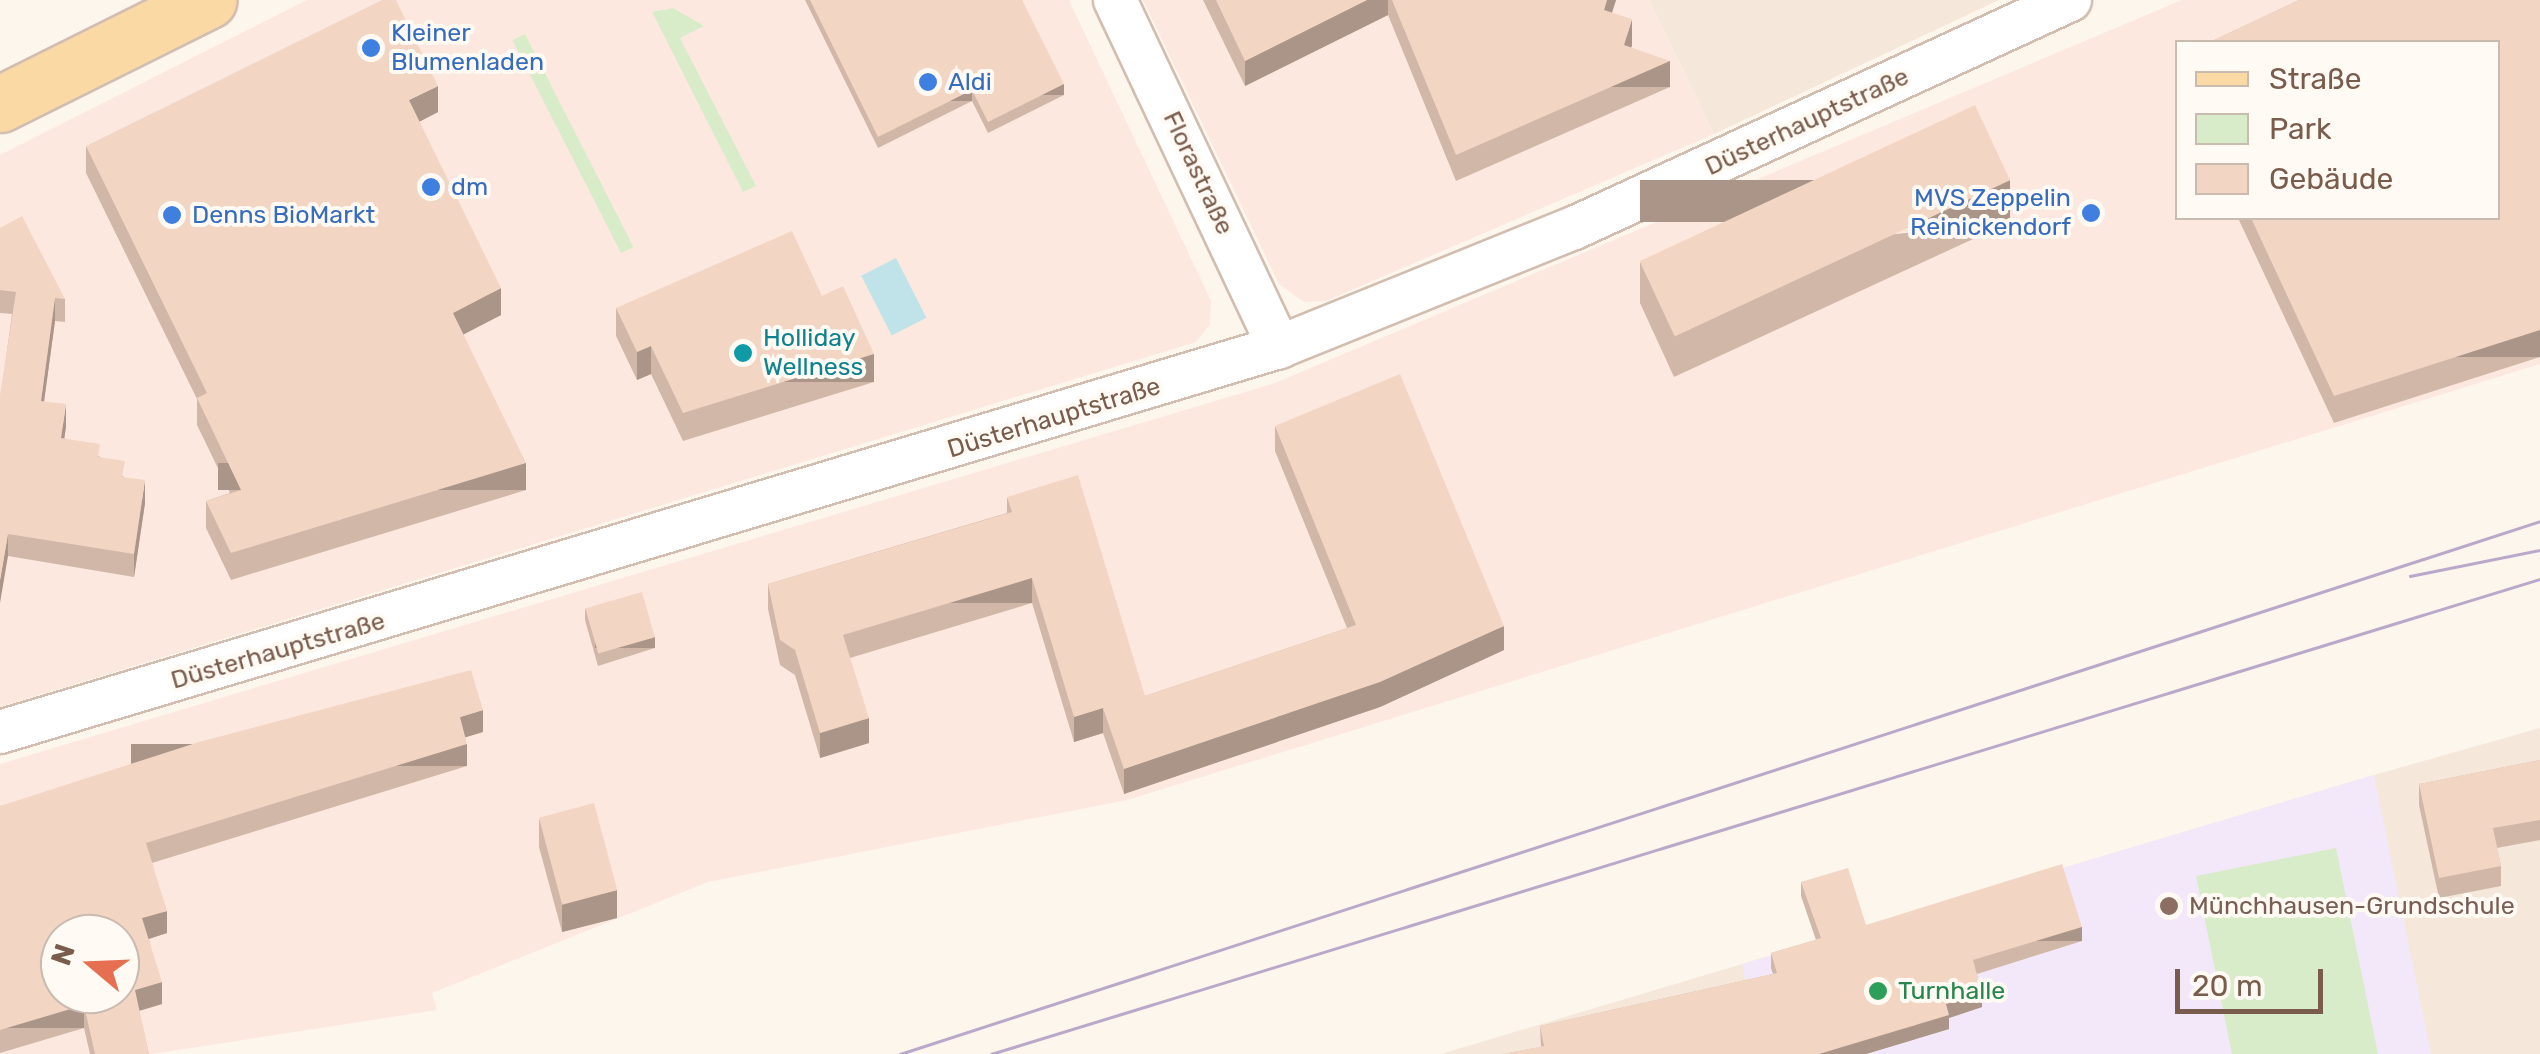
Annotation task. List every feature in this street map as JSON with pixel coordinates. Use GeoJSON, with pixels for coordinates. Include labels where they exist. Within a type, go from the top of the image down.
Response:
{"type":"FeatureCollection","features":[{"type":"Feature","properties":{"kind":"main road"},"geometry":{"type":"LineString","coordinates":[[0,104],[209,0]]}},
{"type":"Feature","properties":{"kind":"street","name":"Florastraße"},"geometry":{"type":"LineString","coordinates":[[1115,0],[1280,347]]}},
{"type":"Feature","properties":{"kind":"street","name":"Düsterhauptstraße"},"geometry":{"type":"LineString","coordinates":[[0,732],[1280,347],[1594,219],[2070,0]]}},
{"type":"Feature","properties":{"kind":"shaded area"},"geometry":{"type":"Polygon","coordinates":[[[307,0],[1069,0],[1211,301],[1210,324],[1196,342],[0,707],[0,155],[307,0]]]}},
{"type":"Feature","properties":{"kind":"shaded area"},"geometry":{"type":"Polygon","coordinates":[[[1143,0],[1649,0],[1714,134],[1326,301],[1304,302],[1279,284],[1143,0]]]}},
{"type":"Feature","properties":{"kind":"shaded area"},"geometry":{"type":"Polygon","coordinates":[[[1649,0],[1999,0],[1714,134],[1649,0]]]}},
{"type":"Feature","properties":{"kind":"shaded area"},"geometry":{"type":"Polygon","coordinates":[[[2182,0],[2540,0],[2540,364],[1127,800],[708,882],[432,993],[437,1010],[152,1054],[0,1054],[0,764],[1275,383],[2182,0]]]}},
{"type":"Feature","properties":{"kind":"shaded area","name":"Münchhausen-Grundschule"},"geometry":{"type":"Polygon","coordinates":[[[2540,728],[2540,1054],[1441,1054],[2374,775],[2540,728]]]}},
{"type":"Feature","properties":{"kind":"shaded area","name":"Münchhausen-Grundschule"},"geometry":{"type":"Polygon","coordinates":[[[2374,775],[2431,1054],[1761,1054],[1742,964],[2374,775]]]}},
{"type":"Feature","properties":{"kind":"green space"},"geometry":{"type":"Polygon","coordinates":[[[673,8],[704,26],[680,38],[756,186],[743,192],[652,12],[673,8]]]}},
{"type":"Feature","properties":{"kind":"green space"},"geometry":{"type":"Polygon","coordinates":[[[525,34],[634,247],[621,253],[513,40],[525,34]]]}},
{"type":"Feature","properties":{"kind":"green space"},"geometry":{"type":"Polygon","coordinates":[[[2336,848],[2378,1054],[2232,1054],[2196,876],[2336,848]]]}},
{"type":"Feature","properties":{"kind":"water"},"geometry":{"type":"Polygon","coordinates":[[[896,258],[926,318],[892,335],[861,276],[896,258]]]}},
{"type":"Feature","properties":{"kind":"building"},"geometry":{"type":"Polygon","coordinates":[[[382,0],[396,0],[438,86],[409,100],[501,288],[453,313],[526,463],[231,553],[206,501],[241,490],[197,398],[207,393],[86,146],[382,0]]]}},
{"type":"Feature","properties":{"kind":"building","name":"Aldi"},"geometry":{"type":"Polygon","coordinates":[[[810,0],[1022,0],[1064,84],[988,122],[972,90],[878,137],[810,0]]]}},
{"type":"Feature","properties":{"kind":"building"},"geometry":{"type":"Polygon","coordinates":[[[1216,0],[1367,0],[1245,61],[1216,0]]]}},
{"type":"Feature","properties":{"kind":"building"},"geometry":{"type":"Polygon","coordinates":[[[1392,0],[1607,0],[1604,10],[1632,19],[1624,45],[1670,61],[1456,155],[1392,0]]]}},
{"type":"Feature","properties":{"kind":"building"},"geometry":{"type":"Polygon","coordinates":[[[2299,0],[2540,0],[2540,330],[2334,396],[2252,220],[2500,220],[2500,40],[2214,40],[2299,0]]]}},
{"type":"Feature","properties":{"kind":"building"},"geometry":{"type":"Polygon","coordinates":[[[1975,105],[2010,180],[1675,337],[1640,261],[1975,105]]]}},
{"type":"Feature","properties":{"kind":"building"},"geometry":{"type":"Polygon","coordinates":[[[22,216],[65,299],[55,298],[41,401],[66,404],[61,438],[100,444],[98,457],[125,461],[122,477],[145,480],[134,554],[8,534],[0,580],[0,395],[16,292],[0,290],[0,228],[22,216]]]}},
{"type":"Feature","properties":{"kind":"building","name":"Holliday Wellness"},"geometry":{"type":"Polygon","coordinates":[[[792,231],[822,296],[843,286],[874,354],[683,413],[651,346],[637,352],[616,308],[792,231]]]}},
{"type":"Feature","properties":{"kind":"building"},"geometry":{"type":"Polygon","coordinates":[[[1400,374],[1504,626],[1380,682],[1124,769],[1103,708],[1074,717],[1032,578],[843,635],[869,718],[820,733],[795,650],[780,640],[768,584],[1012,512],[1007,497],[1078,475],[1145,696],[1356,625],[1275,426],[1400,374]]]}},
{"type":"Feature","properties":{"kind":"building"},"geometry":{"type":"Polygon","coordinates":[[[642,592],[655,637],[598,653],[585,608],[642,592]]]}},
{"type":"Feature","properties":{"kind":"building"},"geometry":{"type":"Polygon","coordinates":[[[471,670],[483,710],[460,717],[467,744],[146,843],[167,911],[142,918],[162,982],[140,989],[140,914],[40,914],[40,1014],[54,1014],[0,1030],[0,806],[199,742],[471,670]]]}},
{"type":"Feature","properties":{"kind":"building"},"geometry":{"type":"Polygon","coordinates":[[[2540,760],[2540,820],[2493,828],[2501,866],[2439,878],[2419,784],[2540,760]]]}},
{"type":"Feature","properties":{"kind":"building"},"geometry":{"type":"Polygon","coordinates":[[[594,803],[617,890],[562,905],[539,818],[594,803]]]}},
{"type":"Feature","properties":{"kind":"building"},"geometry":{"type":"Polygon","coordinates":[[[2062,864],[2082,927],[1973,960],[1982,993],[1946,1004],[1949,1015],[1819,1054],[1503,1054],[1544,1046],[1540,1026],[1777,973],[1771,953],[1821,938],[1801,882],[1848,868],[1866,925],[2062,864]]]}},
{"type":"Feature","properties":{"kind":"building"},"geometry":{"type":"Polygon","coordinates":[[[140,1013],[149,1054],[95,1054],[86,1014],[140,1013]]]}},
{"type":"Feature","properties":{"kind":"tram line"},"geometry":{"type":"LineString","coordinates":[[900,1054],[2540,521]]}},
{"type":"Feature","properties":{"kind":"tram line"},"geometry":{"type":"LineString","coordinates":[[2410,576],[2540,550]]}},
{"type":"Feature","properties":{"kind":"tram line"},"geometry":{"type":"LineString","coordinates":[[991,1054],[2540,579]]}},
{"type":"Feature","properties":{"kind":"place","name":"Kleiner Blumenladen"},"geometry":{"type":"Point","coordinates":[371,48]}},
{"type":"Feature","properties":{"kind":"place","name":"Aldi"},"geometry":{"type":"Point","coordinates":[928,82]}},
{"type":"Feature","properties":{"kind":"place","name":"dm"},"geometry":{"type":"Point","coordinates":[431,187]}},
{"type":"Feature","properties":{"kind":"place","name":"MVS Zeppelin Reinickendorf"},"geometry":{"type":"Point","coordinates":[2091,213]}},
{"type":"Feature","properties":{"kind":"place","name":"Denns BioMarkt"},"geometry":{"type":"Point","coordinates":[172,215]}},
{"type":"Feature","properties":{"kind":"place","name":"Holliday Wellness"},"geometry":{"type":"Point","coordinates":[743,353]}},
{"type":"Feature","properties":{"kind":"place","name":"Münchhausen-Grundschule"},"geometry":{"type":"Point","coordinates":[2169,906]}},
{"type":"Feature","properties":{"kind":"place","name":"Turnhalle"},"geometry":{"type":"Point","coordinates":[1878,991]}}]}
